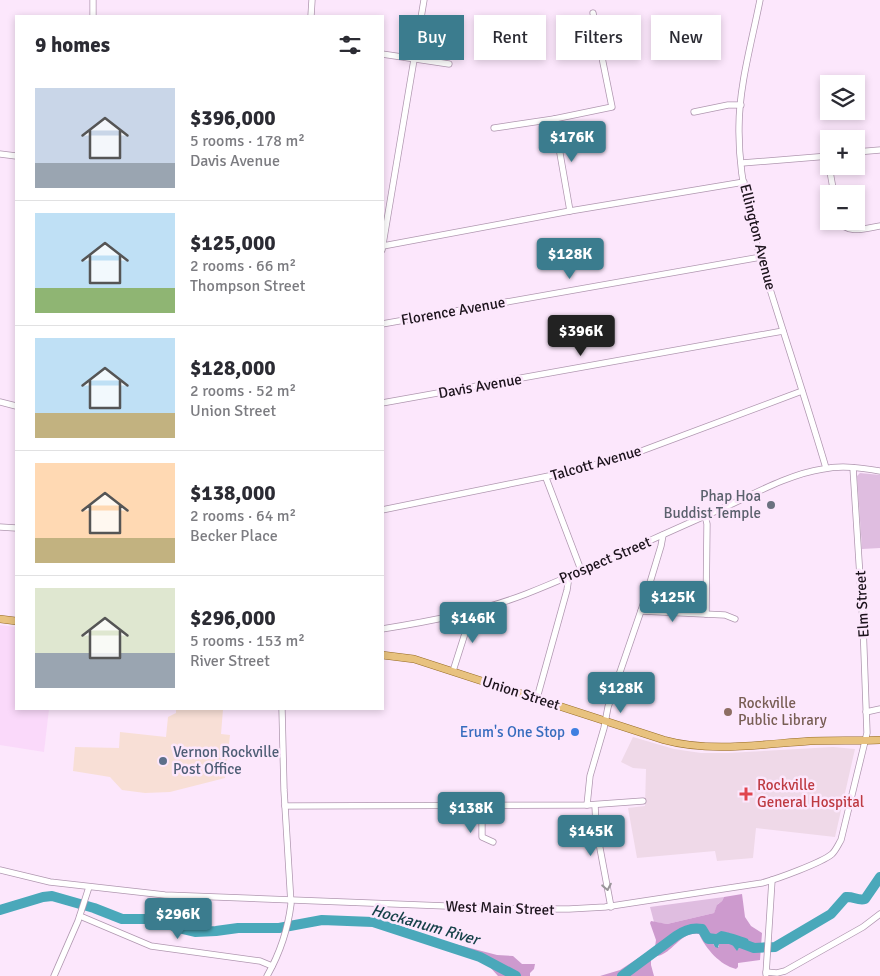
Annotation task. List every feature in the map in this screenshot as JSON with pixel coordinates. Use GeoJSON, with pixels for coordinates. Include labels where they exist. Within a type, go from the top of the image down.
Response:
{"type":"FeatureCollection","features":[{"type":"Feature","properties":{"kind":"main road"},"geometry":{"type":"LineString","coordinates":[[0,619],[15,621]]}},
{"type":"Feature","properties":{"kind":"main road","name":"Union Street"},"geometry":{"type":"LineString","coordinates":[[384,655],[408,658],[453,671],[664,740],[693,745],[732,746],[821,740],[866,740]]}},
{"type":"Feature","properties":{"kind":"main road"},"geometry":{"type":"LineString","coordinates":[[866,740],[880,740]]}},
{"type":"Feature","properties":{"kind":"street"},"geometry":{"type":"LineString","coordinates":[[93,0],[93,15]]}},
{"type":"Feature","properties":{"kind":"street"},"geometry":{"type":"LineString","coordinates":[[311,15],[312,0]]}},
{"type":"Feature","properties":{"kind":"street"},"geometry":{"type":"LineString","coordinates":[[421,15],[424,0]]}},
{"type":"Feature","properties":{"kind":"street","name":"Ellington Avenue"},"geometry":{"type":"LineString","coordinates":[[760,0],[740,105],[739,130],[744,182],[761,257],[826,468]]}},
{"type":"Feature","properties":{"kind":"street"},"geometry":{"type":"LineString","coordinates":[[494,128],[554,119],[612,107],[593,13]]}},
{"type":"Feature","properties":{"kind":"street"},"geometry":{"type":"LineString","coordinates":[[384,54],[399,56]]}},
{"type":"Feature","properties":{"kind":"street"},"geometry":{"type":"LineString","coordinates":[[384,240],[414,60]]}},
{"type":"Feature","properties":{"kind":"street"},"geometry":{"type":"LineString","coordinates":[[426,60],[449,64]]}},
{"type":"Feature","properties":{"kind":"street"},"geometry":{"type":"LineString","coordinates":[[694,112],[721,106],[740,105]]}},
{"type":"Feature","properties":{"kind":"street"},"geometry":{"type":"LineString","coordinates":[[554,119],[570,211]]}},
{"type":"Feature","properties":{"kind":"street"},"geometry":{"type":"LineString","coordinates":[[865,151],[880,150]]}},
{"type":"Feature","properties":{"kind":"street"},"geometry":{"type":"LineString","coordinates":[[0,154],[15,156]]}},
{"type":"Feature","properties":{"kind":"street"},"geometry":{"type":"LineString","coordinates":[[742,164],[820,159]]}},
{"type":"Feature","properties":{"kind":"street"},"geometry":{"type":"LineString","coordinates":[[384,246],[570,211],[744,182]]}},
{"type":"Feature","properties":{"kind":"street"},"geometry":{"type":"LineString","coordinates":[[865,228],[880,226]]}},
{"type":"Feature","properties":{"kind":"street","name":"Florence Avenue"},"geometry":{"type":"LineString","coordinates":[[384,324],[761,257]]}},
{"type":"Feature","properties":{"kind":"street","name":"Davis Avenue"},"geometry":{"type":"LineString","coordinates":[[384,403],[783,331]]}},
{"type":"Feature","properties":{"kind":"street","name":"Talcott Avenue"},"geometry":{"type":"LineString","coordinates":[[384,510],[546,478],[636,453],[802,391]]}},
{"type":"Feature","properties":{"kind":"street"},"geometry":{"type":"LineString","coordinates":[[0,402],[15,406]]}},
{"type":"Feature","properties":{"kind":"street","name":"Prospect Street"},"geometry":{"type":"LineString","coordinates":[[384,629],[470,613],[516,598],[793,478],[826,468],[880,471]]}},
{"type":"Feature","properties":{"kind":"street","name":"Elm Street"},"geometry":{"type":"LineString","coordinates":[[853,468],[862,609],[866,740]]}},
{"type":"Feature","properties":{"kind":"street"},"geometry":{"type":"LineString","coordinates":[[546,478],[581,570]]}},
{"type":"Feature","properties":{"kind":"street"},"geometry":{"type":"LineString","coordinates":[[706,516],[706,614]]}},
{"type":"Feature","properties":{"kind":"street"},"geometry":{"type":"LineString","coordinates":[[0,527],[15,528]]}},
{"type":"Feature","properties":{"kind":"street"},"geometry":{"type":"LineString","coordinates":[[587,805],[590,776],[609,704],[641,611],[663,535]]}},
{"type":"Feature","properties":{"kind":"street"},"geometry":{"type":"LineString","coordinates":[[537,698],[568,586],[569,576]]}},
{"type":"Feature","properties":{"kind":"street"},"geometry":{"type":"LineString","coordinates":[[641,611],[725,615],[735,619]]}},
{"type":"Feature","properties":{"kind":"street"},"geometry":{"type":"LineString","coordinates":[[453,671],[470,613]]}},
{"type":"Feature","properties":{"kind":"street"},"geometry":{"type":"LineString","coordinates":[[866,712],[880,709]]}},
{"type":"Feature","properties":{"kind":"street"},"geometry":{"type":"LineString","coordinates":[[267,976],[281,944],[289,918],[291,900],[285,806],[282,710]]}},
{"type":"Feature","properties":{"kind":"street","name":"West Main Street"},"geometry":{"type":"LineString","coordinates":[[0,870],[32,879],[175,896],[569,910],[611,906],[772,880],[822,859],[835,850],[842,837],[866,740]]}},
{"type":"Feature","properties":{"kind":"street"},"geometry":{"type":"LineString","coordinates":[[285,806],[594,805],[643,801]]}},
{"type":"Feature","properties":{"kind":"street"},"geometry":{"type":"LineString","coordinates":[[482,805],[482,837],[494,842]]}},
{"type":"Feature","properties":{"kind":"street"},"geometry":{"type":"LineString","coordinates":[[594,805],[611,906]]}},
{"type":"Feature","properties":{"kind":"street"},"geometry":{"type":"LineString","coordinates":[[772,880],[766,974],[777,974],[785,971],[855,931],[880,914]]}},
{"type":"Feature","properties":{"kind":"street"},"geometry":{"type":"LineString","coordinates":[[54,976],[81,914],[90,887]]}},
{"type":"Feature","properties":{"kind":"street"},"geometry":{"type":"LineString","coordinates":[[81,914],[151,946],[260,961],[272,966]]}},
{"type":"Feature","properties":{"kind":"shaded area"},"geometry":{"type":"Polygon","coordinates":[[[860,473],[880,475],[880,548],[862,549],[857,476],[860,473]]]}},
{"type":"Feature","properties":{"kind":"shaded area"},"geometry":{"type":"Polygon","coordinates":[[[0,625],[15,627],[15,710],[49,710],[44,752],[0,745],[0,625]]]}},
{"type":"Feature","properties":{"kind":"shaded area"},"geometry":{"type":"Polygon","coordinates":[[[176,710],[223,710],[221,734],[230,735],[225,778],[170,792],[145,793],[122,790],[110,777],[73,771],[75,747],[119,748],[120,732],[166,737],[168,717],[176,713],[176,710]]]}},
{"type":"Feature","properties":{"kind":"shaded area","name":"Rockville General Hospital"},"geometry":{"type":"Polygon","coordinates":[[[633,737],[674,749],[701,753],[833,747],[855,749],[835,837],[756,828],[753,858],[717,861],[715,851],[637,858],[628,808],[645,806],[646,769],[633,768],[621,762],[633,737]]]}},
{"type":"Feature","properties":{"kind":"shaded area"},"geometry":{"type":"Polygon","coordinates":[[[742,894],[745,917],[751,926],[762,933],[760,960],[738,963],[736,969],[730,967],[714,956],[699,934],[693,934],[684,937],[663,954],[651,957],[654,976],[600,976],[620,970],[655,947],[656,940],[651,921],[667,924],[714,913],[717,905],[724,897],[742,894]],[[725,932],[708,934],[715,947],[719,947],[719,944],[730,942],[737,950],[750,946],[734,935],[725,932]]]}},
{"type":"Feature","properties":{"kind":"shaded area"},"geometry":{"type":"Polygon","coordinates":[[[724,897],[714,913],[667,924],[654,922],[650,907],[724,897]]]}},
{"type":"Feature","properties":{"kind":"shaded area"},"geometry":{"type":"Polygon","coordinates":[[[451,943],[497,955],[513,956],[522,964],[535,964],[534,969],[530,976],[498,976],[489,966],[488,957],[455,947],[450,945],[451,943]]]}},
{"type":"Feature","properties":{"kind":"water"},"geometry":{"type":"Polygon","coordinates":[[[721,931],[748,939],[750,946],[739,948],[737,951],[730,942],[719,944],[718,948],[715,947],[708,933],[716,934],[721,931]]]}},
{"type":"Feature","properties":{"kind":"waterway","name":"Hockanum River"},"geometry":{"type":"LineString","coordinates":[[622,976],[676,936],[692,929],[702,929],[708,939],[730,939],[754,948],[775,947],[831,914],[846,897],[865,899],[880,877]]}},
{"type":"Feature","properties":{"kind":"waterway","name":"Hockanum River"},"geometry":{"type":"LineString","coordinates":[[0,910],[52,896],[94,908],[122,919],[157,919],[178,928],[195,932],[238,928],[279,928],[322,920],[373,922],[480,957],[516,976]]}},
{"type":"Feature","properties":{"kind":"place","name":"Phap Hoa Buddist Temple"},"geometry":{"type":"Point","coordinates":[771,505]}},
{"type":"Feature","properties":{"kind":"place","name":"Rockville Public Library"},"geometry":{"type":"Point","coordinates":[728,712]}},
{"type":"Feature","properties":{"kind":"place","name":"Erum's One Stop"},"geometry":{"type":"Point","coordinates":[575,732]}},
{"type":"Feature","properties":{"kind":"place","name":"Vernon Rockville Post Office"},"geometry":{"type":"Point","coordinates":[163,761]}},
{"type":"Feature","properties":{"kind":"place","name":"Rockville General Hospital"},"geometry":{"type":"Point","coordinates":[746,794]}}]}
